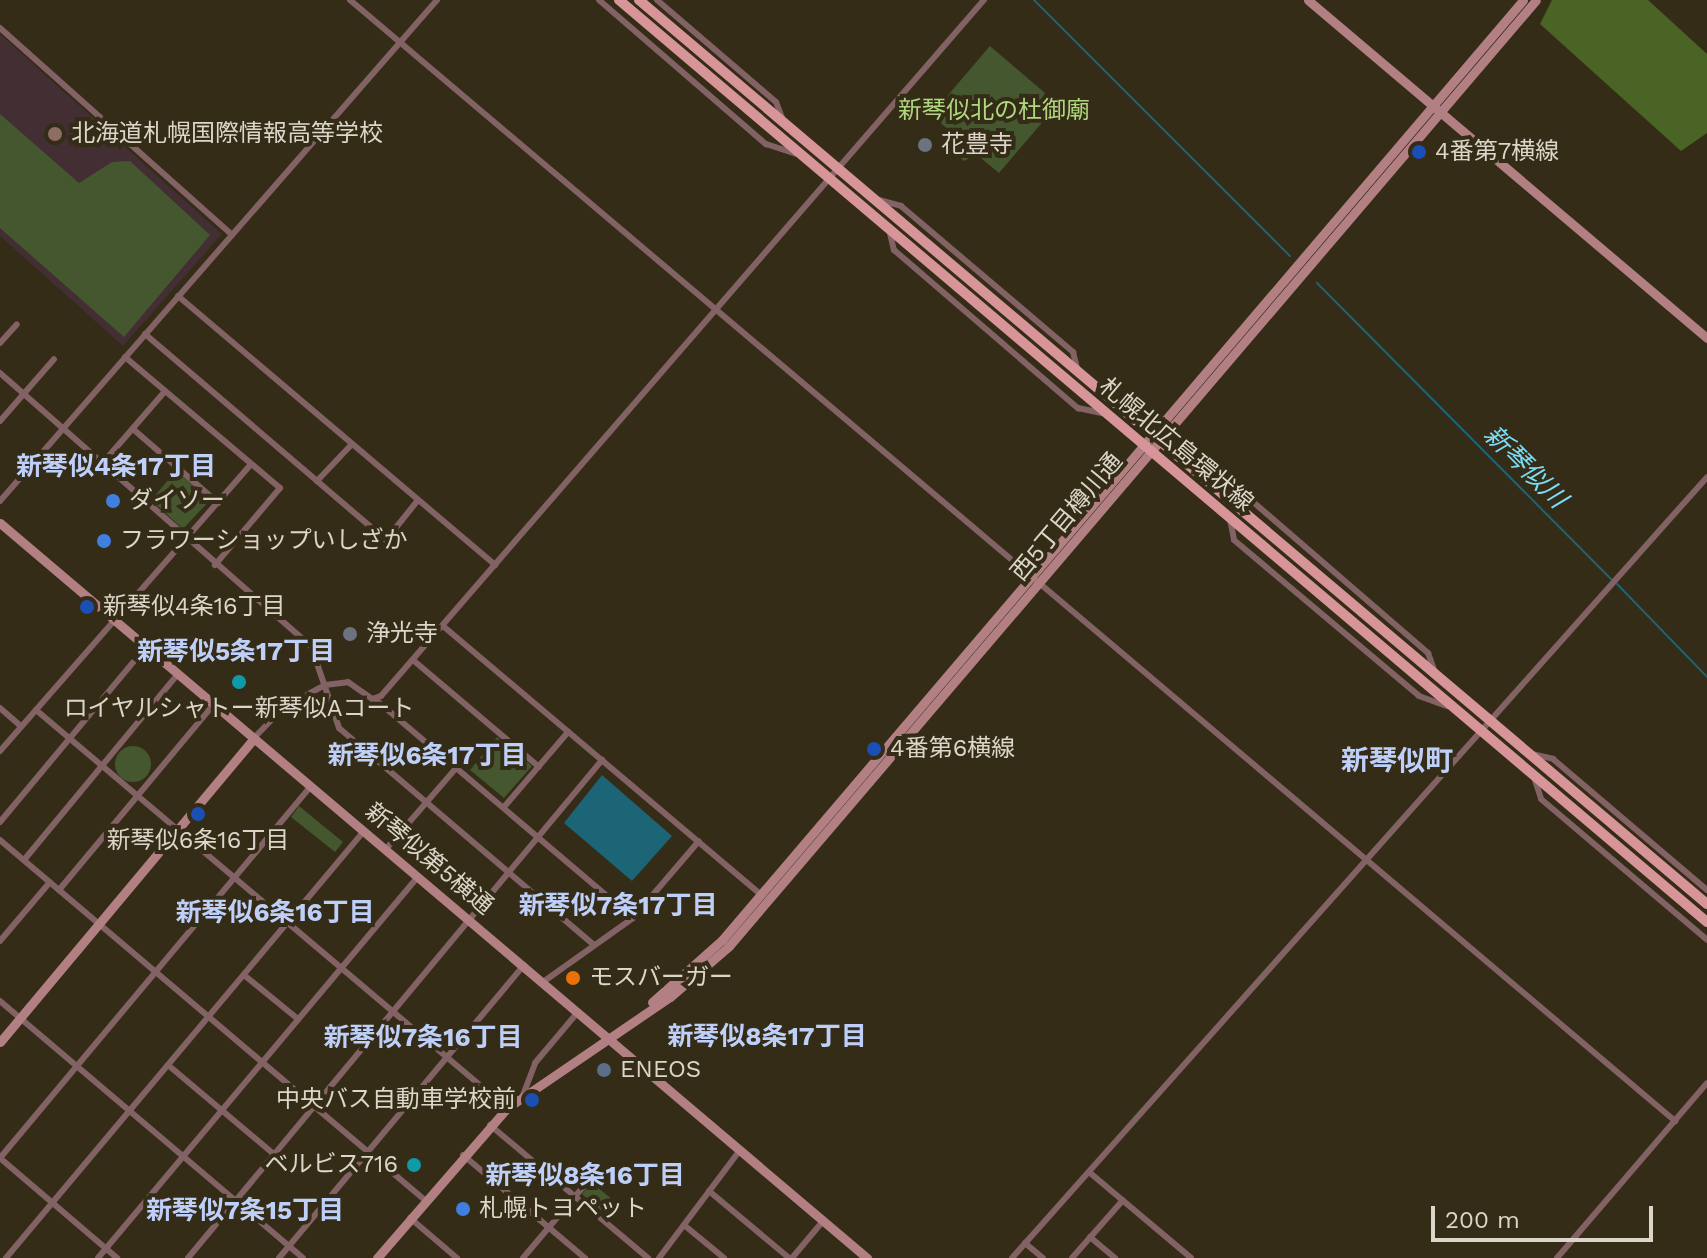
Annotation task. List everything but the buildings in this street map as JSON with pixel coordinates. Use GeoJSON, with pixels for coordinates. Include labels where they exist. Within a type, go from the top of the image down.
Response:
{"type":"FeatureCollection","features":[{"type":"Feature","properties":{"kind":"main road","name":"札幌北広島環状線"},"geometry":{"type":"LineString","coordinates":[[619,0],[1707,922]]}},
{"type":"Feature","properties":{"kind":"main road","name":"札幌北広島環状線"},"geometry":{"type":"LineString","coordinates":[[639,0],[1707,904]]}},
{"type":"Feature","properties":{"kind":"street"},"geometry":{"type":"LineString","coordinates":[[350,0],[1675,1121]]}},
{"type":"Feature","properties":{"kind":"street"},"geometry":{"type":"LineString","coordinates":[[0,501],[437,0]]}},
{"type":"Feature","properties":{"kind":"street"},"geometry":{"type":"LineString","coordinates":[[599,0],[766,144],[804,156]]}},
{"type":"Feature","properties":{"kind":"street"},"geometry":{"type":"LineString","coordinates":[[657,0],[776,102],[784,123]]}},
{"type":"Feature","properties":{"kind":"street"},"geometry":{"type":"LineString","coordinates":[[376,700],[984,0]]}},
{"type":"Feature","properties":{"kind":"street"},"geometry":{"type":"LineString","coordinates":[[1308,0],[1707,338]]}},
{"type":"Feature","properties":{"kind":"street","name":"西5丁目樽川通"},"geometry":{"type":"LineString","coordinates":[[1437,109],[1523,0]]}},
{"type":"Feature","properties":{"kind":"street","name":"西5丁目樽川通"},"geometry":{"type":"LineString","coordinates":[[377,1258],[463,1155],[507,1108],[647,1007],[764,897],[1154,437],[1437,109],[1536,0]]}},
{"type":"Feature","properties":{"kind":"street"},"geometry":{"type":"LineString","coordinates":[[0,28],[232,235]]}},
{"type":"Feature","properties":{"kind":"street"},"geometry":{"type":"LineString","coordinates":[[178,296],[495,565]]}},
{"type":"Feature","properties":{"kind":"street"},"geometry":{"type":"LineString","coordinates":[[0,343],[17,324]]}},
{"type":"Feature","properties":{"kind":"street"},"geometry":{"type":"LineString","coordinates":[[145,334],[386,540],[418,500]]}},
{"type":"Feature","properties":{"kind":"street"},"geometry":{"type":"LineString","coordinates":[[125,357],[280,488],[215,565]]}},
{"type":"Feature","properties":{"kind":"street"},"geometry":{"type":"LineString","coordinates":[[0,421],[54,359]]}},
{"type":"Feature","properties":{"kind":"street"},"geometry":{"type":"LineString","coordinates":[[0,373],[185,539],[311,646],[339,728],[594,945]]}},
{"type":"Feature","properties":{"kind":"street"},"geometry":{"type":"LineString","coordinates":[[101,465],[165,391]]}},
{"type":"Feature","properties":{"kind":"street"},"geometry":{"type":"LineString","coordinates":[[133,429],[218,503]]}},
{"type":"Feature","properties":{"kind":"street"},"geometry":{"type":"LineString","coordinates":[[317,481],[352,444]]}},
{"type":"Feature","properties":{"kind":"street"},"geometry":{"type":"LineString","coordinates":[[0,751],[251,464]]}},
{"type":"Feature","properties":{"kind":"street"},"geometry":{"type":"LineString","coordinates":[[1012,1258],[1707,477]]}},
{"type":"Feature","properties":{"kind":"street","name":"新琴似第5横通"},"geometry":{"type":"LineString","coordinates":[[0,523],[608,1035],[867,1258]]}},
{"type":"Feature","properties":{"kind":"street"},"geometry":{"type":"LineString","coordinates":[[443,626],[764,897]]}},
{"type":"Feature","properties":{"kind":"street"},"geometry":{"type":"LineString","coordinates":[[0,822],[146,647]]}},
{"type":"Feature","properties":{"kind":"street"},"geometry":{"type":"LineString","coordinates":[[413,660],[539,767]]}},
{"type":"Feature","properties":{"kind":"street"},"geometry":{"type":"LineString","coordinates":[[24,860],[178,674]]}},
{"type":"Feature","properties":{"kind":"street"},"geometry":{"type":"LineString","coordinates":[[0,1042],[254,738],[283,708],[325,685],[348,682],[376,700],[633,918]]}},
{"type":"Feature","properties":{"kind":"street"},"geometry":{"type":"LineString","coordinates":[[59,890],[214,704]]}},
{"type":"Feature","properties":{"kind":"street"},"geometry":{"type":"LineString","coordinates":[[0,708],[21,726]]}},
{"type":"Feature","properties":{"kind":"street"},"geometry":{"type":"LineString","coordinates":[[36,710],[507,1108]]}},
{"type":"Feature","properties":{"kind":"street"},"geometry":{"type":"LineString","coordinates":[[504,807],[568,732]]}},
{"type":"Feature","properties":{"kind":"street"},"geometry":{"type":"LineString","coordinates":[[1528,753],[1553,759],[1707,890]]}},
{"type":"Feature","properties":{"kind":"street"},"geometry":{"type":"LineString","coordinates":[[188,1258],[395,1012],[505,871],[602,760]]}},
{"type":"Feature","properties":{"kind":"street"},"geometry":{"type":"LineString","coordinates":[[386,849],[457,767]]}},
{"type":"Feature","properties":{"kind":"street"},"geometry":{"type":"LineString","coordinates":[[1534,775],[1541,799],[1707,940]]}},
{"type":"Feature","properties":{"kind":"street"},"geometry":{"type":"LineString","coordinates":[[117,1258],[0,1158],[311,786]]}},
{"type":"Feature","properties":{"kind":"street"},"geometry":{"type":"LineString","coordinates":[[6,1258],[364,831]]}},
{"type":"Feature","properties":{"kind":"street"},"geometry":{"type":"LineString","coordinates":[[543,982],[633,918],[699,841]]}},
{"type":"Feature","properties":{"kind":"street"},"geometry":{"type":"LineString","coordinates":[[1,843],[426,1201]]}},
{"type":"Feature","properties":{"kind":"street"},"geometry":{"type":"LineString","coordinates":[[98,1258],[418,876]]}},
{"type":"Feature","properties":{"kind":"street"},"geometry":{"type":"LineString","coordinates":[[0,941],[50,882]]}},
{"type":"Feature","properties":{"kind":"street"},"geometry":{"type":"LineString","coordinates":[[279,1258],[524,965]]}},
{"type":"Feature","properties":{"kind":"street"},"geometry":{"type":"LineString","coordinates":[[244,975],[298,1019]]}},
{"type":"Feature","properties":{"kind":"street"},"geometry":{"type":"LineString","coordinates":[[0,1001],[303,1258]]}},
{"type":"Feature","properties":{"kind":"street"},"geometry":{"type":"LineString","coordinates":[[523,1095],[535,1063],[578,1011]]}},
{"type":"Feature","properties":{"kind":"street"},"geometry":{"type":"LineString","coordinates":[[168,1065],[275,1155]]}},
{"type":"Feature","properties":{"kind":"street"},"geometry":{"type":"LineString","coordinates":[[1557,1258],[1707,1083]]}},
{"type":"Feature","properties":{"kind":"street"},"geometry":{"type":"LineString","coordinates":[[490,1125],[648,1258]]}},
{"type":"Feature","properties":{"kind":"street"},"geometry":{"type":"LineString","coordinates":[[659,1258],[740,1150]]}},
{"type":"Feature","properties":{"kind":"street"},"geometry":{"type":"LineString","coordinates":[[463,1155],[585,1258]]}},
{"type":"Feature","properties":{"kind":"street"},"geometry":{"type":"LineString","coordinates":[[1089,1172],[1191,1258]]}},
{"type":"Feature","properties":{"kind":"street"},"geometry":{"type":"LineString","coordinates":[[523,1258],[588,1181]]}},
{"type":"Feature","properties":{"kind":"street"},"geometry":{"type":"LineString","coordinates":[[709,1191],[791,1258],[823,1221]]}},
{"type":"Feature","properties":{"kind":"street"},"geometry":{"type":"LineString","coordinates":[[1072,1258],[1123,1200]]}},
{"type":"Feature","properties":{"kind":"street"},"geometry":{"type":"LineString","coordinates":[[410,1218],[457,1258]]}},
{"type":"Feature","properties":{"kind":"street"},"geometry":{"type":"LineString","coordinates":[[684,1225],[724,1258]]}},
{"type":"Feature","properties":{"kind":"street"},"geometry":{"type":"LineString","coordinates":[[1090,1237],[1115,1258]]}},
{"type":"Feature","properties":{"kind":"street"},"geometry":{"type":"LineString","coordinates":[[1025,1243],[1043,1258]]}},
{"type":"Feature","properties":{"kind":"shaded area","name":"北海道札幌国際情報高等学校"},"geometry":{"type":"Polygon","coordinates":[[[0,34],[222,234],[123,346],[0,236],[0,34]]]}},
{"type":"Feature","properties":{"kind":"green space"},"geometry":{"type":"Polygon","coordinates":[[[1552,0],[1648,0],[1707,54],[1707,133],[1681,151],[1540,24],[1552,0]]]}},
{"type":"Feature","properties":{"kind":"green space","name":"新琴似北の杜御廟"},"geometry":{"type":"Polygon","coordinates":[[[990,46],[1058,104],[999,173],[976,154],[964,161],[944,139],[950,131],[931,115],[990,46]]]}},
{"type":"Feature","properties":{"kind":"green space","name":"北海道札幌国際情報高等学校"},"geometry":{"type":"Polygon","coordinates":[[[0,114],[79,183],[112,162],[130,161],[210,235],[124,337],[0,228],[0,114]]]}},
{"type":"Feature","properties":{"kind":"green space"},"geometry":{"type":"Polygon","coordinates":[[[176,471],[210,500],[183,529],[151,500],[176,471]]]}},
{"type":"Feature","properties":{"kind":"green space"},"geometry":{"type":"Polygon","coordinates":[[[497,737],[532,766],[504,798],[470,770],[497,737]]]}},
{"type":"Feature","properties":{"kind":"green space"},"geometry":{"type":"Polygon","coordinates":[[[133,746],[146,751],[151,764],[146,777],[133,782],[120,777],[115,764],[120,751],[133,746]]]}},
{"type":"Feature","properties":{"kind":"green space"},"geometry":{"type":"Polygon","coordinates":[[[299,806],[343,842],[335,852],[291,817],[299,806]]]}},
{"type":"Feature","properties":{"kind":"green space"},"geometry":{"type":"Polygon","coordinates":[[[591,1182],[613,1200],[603,1212],[582,1194],[591,1182]]]}},
{"type":"Feature","properties":{"kind":"water"},"geometry":{"type":"Polygon","coordinates":[[[602,775],[672,836],[632,881],[564,823],[602,775]]]}},
{"type":"Feature","properties":{"kind":"waterway","name":"新琴似川"},"geometry":{"type":"LineString","coordinates":[[1034,0],[1290,256]]}},
{"type":"Feature","properties":{"kind":"waterway","name":"新琴似川"},"geometry":{"type":"LineString","coordinates":[[1317,283],[1612,580]]}},
{"type":"Feature","properties":{"kind":"waterway","name":"新琴似川"},"geometry":{"type":"LineString","coordinates":[[1617,584],[1707,677]]}},
{"type":"Feature","properties":{"kind":"place","name":"北海道札幌国際情報高等学校"},"geometry":{"type":"Point","coordinates":[55,134]}},
{"type":"Feature","properties":{"kind":"place","name":"花豊寺"},"geometry":{"type":"Point","coordinates":[925,145]}},
{"type":"Feature","properties":{"kind":"place","name":"4番第7横線"},"geometry":{"type":"Point","coordinates":[1419,152]}},
{"type":"Feature","properties":{"kind":"place","name":"ダイソー"},"geometry":{"type":"Point","coordinates":[113,501]}},
{"type":"Feature","properties":{"kind":"place","name":"フラワーショップいしざか"},"geometry":{"type":"Point","coordinates":[104,541]}},
{"type":"Feature","properties":{"kind":"place","name":"新琴似4条16丁目"},"geometry":{"type":"Point","coordinates":[87,607]}},
{"type":"Feature","properties":{"kind":"place","name":"浄光寺"},"geometry":{"type":"Point","coordinates":[350,634]}},
{"type":"Feature","properties":{"kind":"place","name":"ロイヤルシャトー新琴似Aコート"},"geometry":{"type":"Point","coordinates":[239,682]}},
{"type":"Feature","properties":{"kind":"place","name":"4番第6横線"},"geometry":{"type":"Point","coordinates":[874,749]}},
{"type":"Feature","properties":{"kind":"place","name":"新琴似6条16丁目"},"geometry":{"type":"Point","coordinates":[198,814]}},
{"type":"Feature","properties":{"kind":"place","name":"モスバーガー"},"geometry":{"type":"Point","coordinates":[573,978]}},
{"type":"Feature","properties":{"kind":"place","name":"ENEOS"},"geometry":{"type":"Point","coordinates":[604,1070]}},
{"type":"Feature","properties":{"kind":"place","name":"中央バス自動車学校前"},"geometry":{"type":"Point","coordinates":[532,1100]}},
{"type":"Feature","properties":{"kind":"place","name":"ベルビス716"},"geometry":{"type":"Point","coordinates":[414,1165]}},
{"type":"Feature","properties":{"kind":"place","name":"札幌トヨペット"},"geometry":{"type":"Point","coordinates":[463,1209]}},
{"type":"Feature","properties":{"kind":"district","name":"新琴似4条17丁目"},"geometry":{"type":"Point","coordinates":[116,467]}},
{"type":"Feature","properties":{"kind":"district","name":"新琴似5条17丁目"},"geometry":{"type":"Point","coordinates":[236,652]}},
{"type":"Feature","properties":{"kind":"district","name":"新琴似6条17丁目"},"geometry":{"type":"Point","coordinates":[427,756]}},
{"type":"Feature","properties":{"kind":"district","name":"新琴似町"},"geometry":{"type":"Point","coordinates":[1397,761]}},
{"type":"Feature","properties":{"kind":"district","name":"新琴似7条17丁目"},"geometry":{"type":"Point","coordinates":[618,906]}},
{"type":"Feature","properties":{"kind":"district","name":"新琴似6条16丁目"},"geometry":{"type":"Point","coordinates":[275,913]}},
{"type":"Feature","properties":{"kind":"district","name":"新琴似8条17丁目"},"geometry":{"type":"Point","coordinates":[767,1037]}},
{"type":"Feature","properties":{"kind":"district","name":"新琴似7条16丁目"},"geometry":{"type":"Point","coordinates":[423,1038]}},
{"type":"Feature","properties":{"kind":"district","name":"新琴似8条16丁目"},"geometry":{"type":"Point","coordinates":[585,1176]}},
{"type":"Feature","properties":{"kind":"district","name":"新琴似7条15丁目"},"geometry":{"type":"Point","coordinates":[245,1211]}}]}
